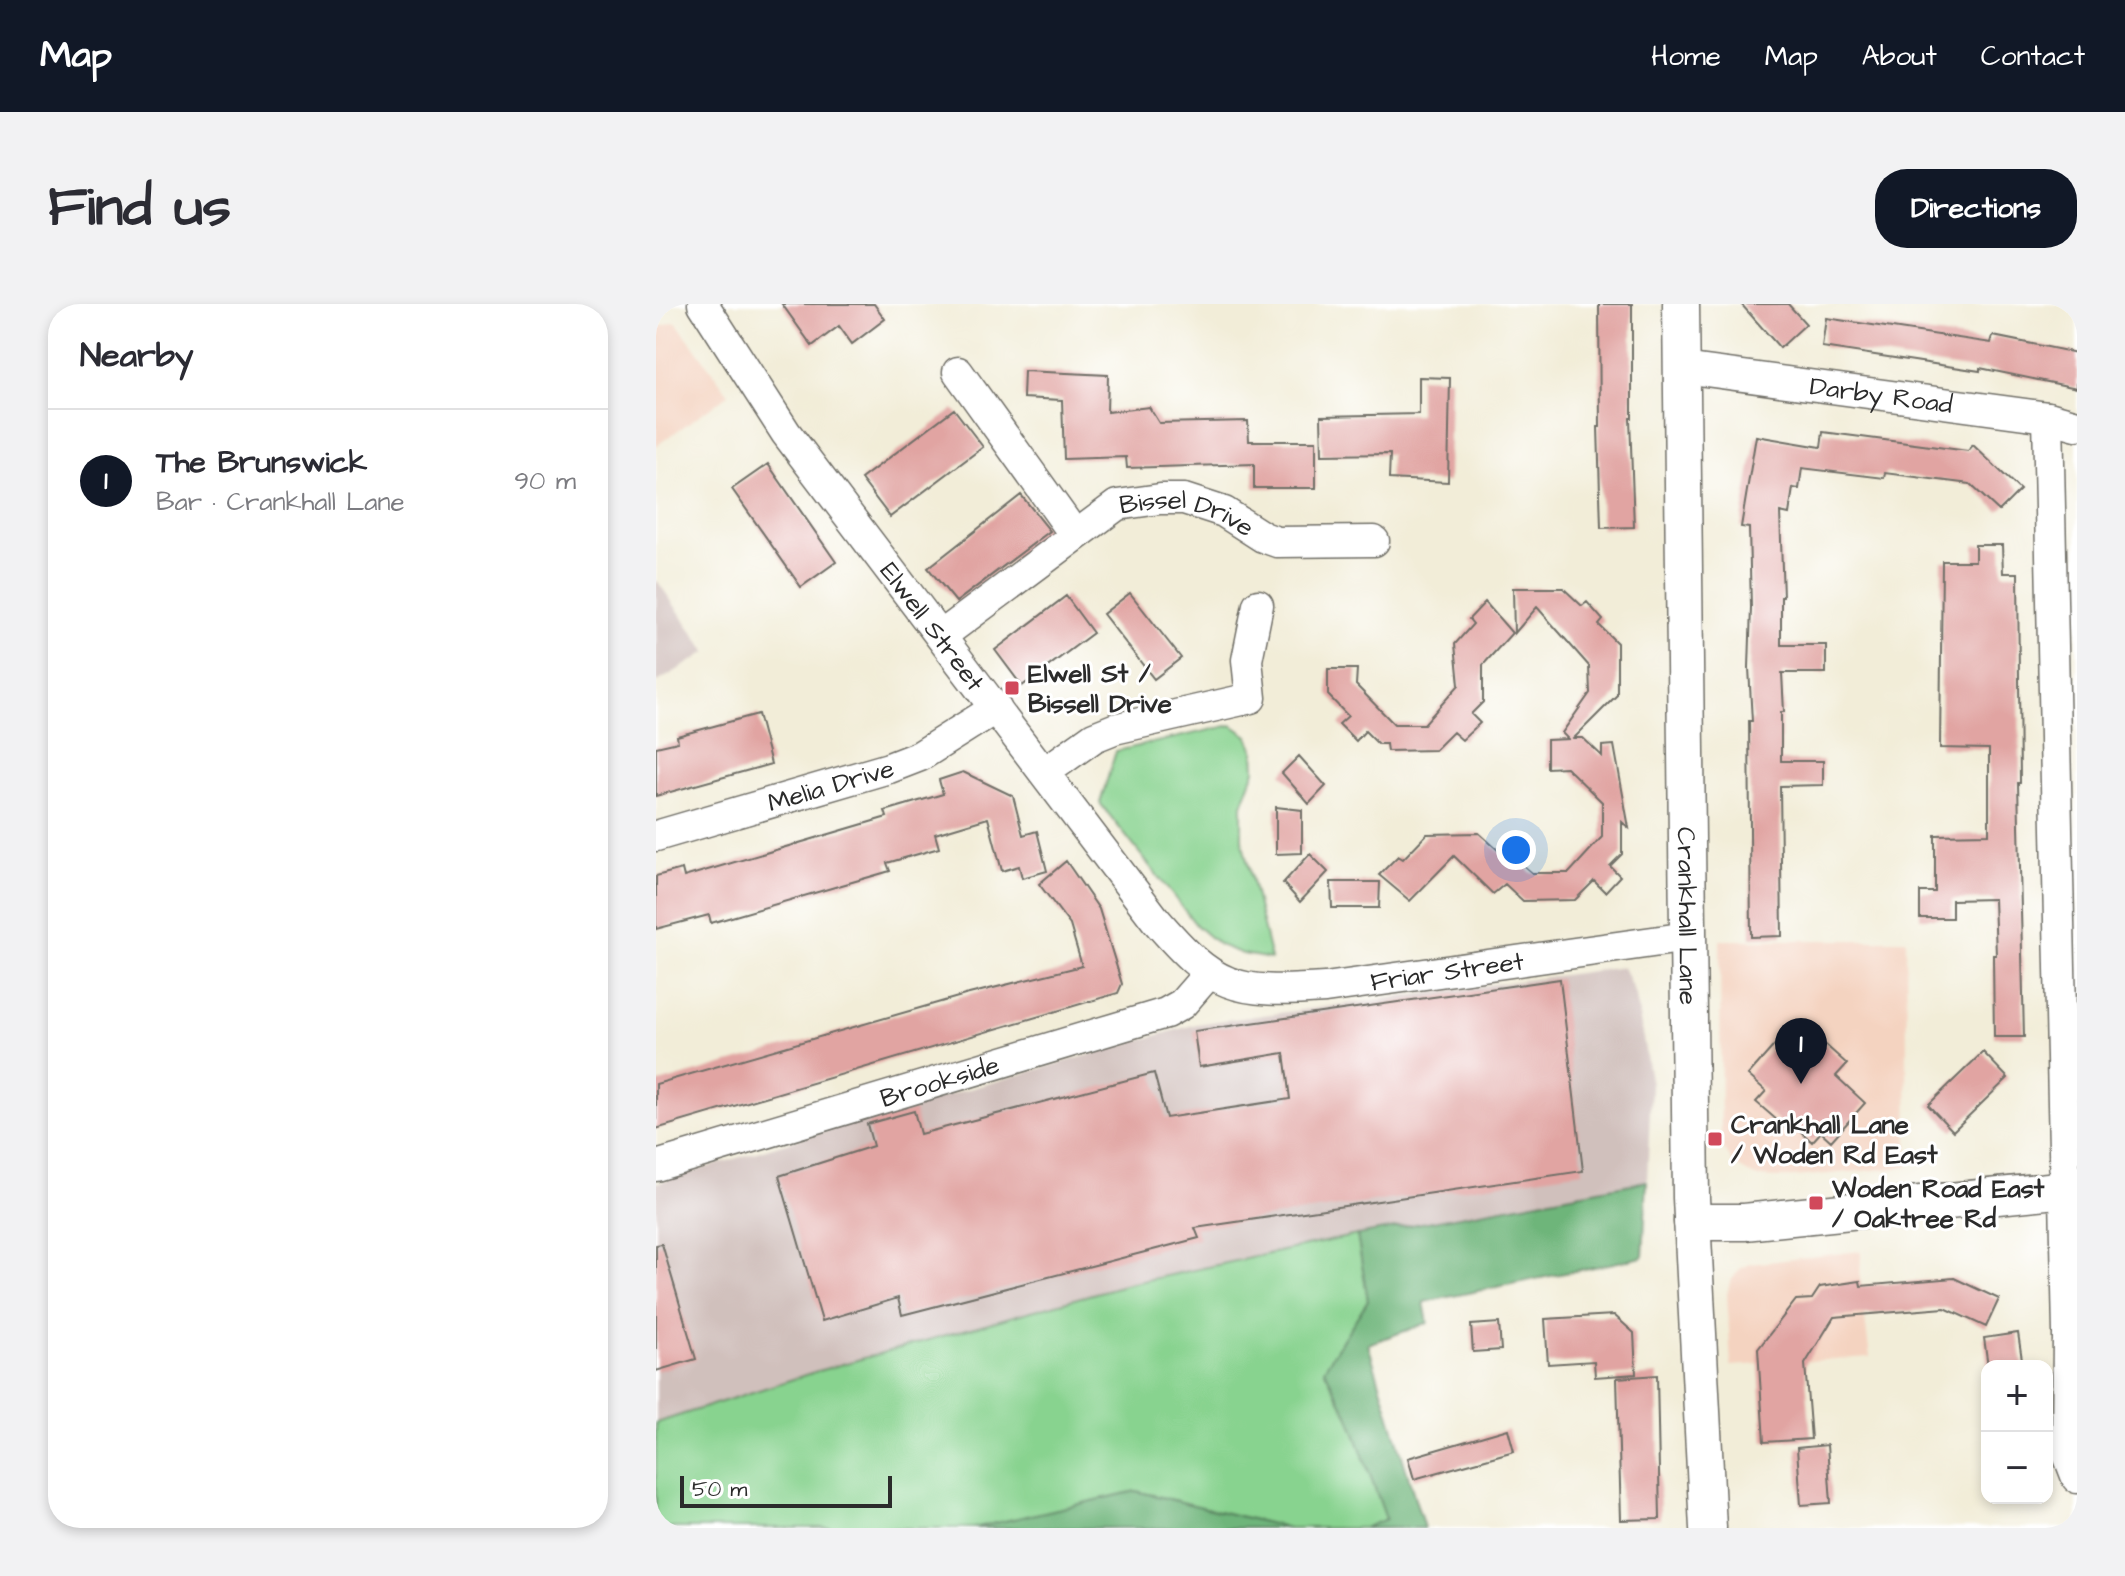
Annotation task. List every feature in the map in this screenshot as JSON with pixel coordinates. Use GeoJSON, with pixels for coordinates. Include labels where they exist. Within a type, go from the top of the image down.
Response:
{"type":"FeatureCollection","features":[{"type":"Feature","properties":{"kind":"street","name":"Elwell Street"},"geometry":{"type":"LineString","coordinates":[[704,304],[786,433],[1155,919],[1193,961],[1209,973]]}},
{"type":"Feature","properties":{"kind":"street","name":"Crankhall Lane"},"geometry":{"type":"LineString","coordinates":[[1681,304],[1692,1222],[1708,1528]]}},
{"type":"Feature","properties":{"kind":"street","name":"Darby Road"},"geometry":{"type":"LineString","coordinates":[[1683,368],[2048,417],[2077,425]]}},
{"type":"Feature","properties":{"kind":"street"},"geometry":{"type":"LineString","coordinates":[[958,372],[1075,535]]}},
{"type":"Feature","properties":{"kind":"street"},"geometry":{"type":"LineString","coordinates":[[2048,417],[2067,811],[2071,1188],[2067,1452],[2077,1478]]}},
{"type":"Feature","properties":{"kind":"street","name":"Bissel Drive"},"geometry":{"type":"LineString","coordinates":[[941,636],[1117,505],[1184,499],[1224,512],[1263,537],[1277,542],[1374,541]]}},
{"type":"Feature","properties":{"kind":"street"},"geometry":{"type":"LineString","coordinates":[[1045,772],[1094,737],[1114,729],[1251,698],[1247,660],[1258,605]]}},
{"type":"Feature","properties":{"kind":"street","name":"Melia Drive"},"geometry":{"type":"LineString","coordinates":[[656,836],[889,768],[920,756],[996,708]]}},
{"type":"Feature","properties":{"kind":"street","name":"Friar Street"},"geometry":{"type":"LineString","coordinates":[[1209,973],[1246,988],[1289,991],[1688,937]]}},
{"type":"Feature","properties":{"kind":"street","name":"Brookside"},"geometry":{"type":"LineString","coordinates":[[656,1166],[1166,1013],[1182,1004],[1209,973]]}},
{"type":"Feature","properties":{"kind":"street"},"geometry":{"type":"LineString","coordinates":[[1692,1222],[1744,1222],[2071,1188]]}},
{"type":"Feature","properties":{"kind":"shaded area"},"geometry":{"type":"Polygon","coordinates":[[[676,322],[729,394],[656,446],[656,328],[676,322]]]}},
{"type":"Feature","properties":{"kind":"shaded area"},"geometry":{"type":"Polygon","coordinates":[[[656,579],[707,652],[656,683],[656,579]]]}},
{"type":"Feature","properties":{"kind":"shaded area"},"geometry":{"type":"Polygon","coordinates":[[[1720,940],[1906,940],[1908,1167],[1781,1178],[1755,1177],[1735,1165],[1721,1145],[1720,940]]]}},
{"type":"Feature","properties":{"kind":"shaded area"},"geometry":{"type":"Polygon","coordinates":[[[1623,967],[1636,997],[1651,1085],[1647,1181],[1357,1235],[1124,1285],[818,1371],[656,1423],[656,1183],[854,1122],[1197,1024],[1623,967]]]}},
{"type":"Feature","properties":{"kind":"shaded area"},"geometry":{"type":"Polygon","coordinates":[[[1861,1251],[1860,1281],[1870,1357],[1731,1366],[1727,1294],[1730,1282],[1740,1269],[1750,1264],[1861,1251]]]}},
{"type":"Feature","properties":{"kind":"green space"},"geometry":{"type":"Polygon","coordinates":[[[1232,725],[1248,736],[1254,750],[1255,770],[1242,805],[1242,840],[1271,959],[1243,954],[1219,945],[1197,926],[1100,803],[1116,751],[1232,725]]]}},
{"type":"Feature","properties":{"kind":"green space"},"geometry":{"type":"Polygon","coordinates":[[[1647,1181],[1643,1257],[1424,1302],[1428,1323],[1368,1344],[1424,1528],[1364,1528],[1386,1519],[1349,1417],[1324,1369],[1368,1300],[1357,1235],[1647,1181]]]}},
{"type":"Feature","properties":{"kind":"green space"},"geometry":{"type":"Polygon","coordinates":[[[1357,1235],[1368,1300],[1324,1369],[1349,1417],[1387,1520],[1364,1528],[1288,1528],[1136,1491],[974,1528],[656,1528],[656,1423],[818,1371],[1124,1285],[1357,1235]]]}},
{"type":"Feature","properties":{"kind":"green space"},"geometry":{"type":"Polygon","coordinates":[[[1136,1491],[1288,1528],[974,1528],[1136,1491]]]}},
{"type":"Feature","properties":{"kind":"building"},"geometry":{"type":"Polygon","coordinates":[[[782,304],[874,304],[885,319],[852,344],[839,326],[812,346],[782,304]]]}},
{"type":"Feature","properties":{"kind":"building"},"geometry":{"type":"Polygon","coordinates":[[[1599,304],[1632,304],[1630,418],[1634,527],[1601,528],[1599,304]]]}},
{"type":"Feature","properties":{"kind":"building"},"geometry":{"type":"Polygon","coordinates":[[[1741,304],[1788,304],[1806,324],[1780,348],[1741,304]]]}},
{"type":"Feature","properties":{"kind":"building"},"geometry":{"type":"Polygon","coordinates":[[[1826,318],[1991,343],[1993,336],[2077,353],[2077,388],[1980,368],[1980,371],[1822,347],[1826,318]]]}},
{"type":"Feature","properties":{"kind":"building"},"geometry":{"type":"Polygon","coordinates":[[[1024,371],[1108,375],[1107,412],[1149,407],[1159,423],[1248,421],[1249,441],[1316,441],[1316,488],[1254,488],[1254,464],[1127,468],[1126,457],[1064,459],[1062,400],[1023,398],[1024,371]]]}},
{"type":"Feature","properties":{"kind":"building"},"geometry":{"type":"Polygon","coordinates":[[[1419,377],[1450,378],[1448,482],[1389,479],[1390,454],[1322,455],[1321,416],[1419,414],[1419,377]]]}},
{"type":"Feature","properties":{"kind":"building"},"geometry":{"type":"Polygon","coordinates":[[[954,409],[983,447],[890,517],[861,479],[954,409]]]}},
{"type":"Feature","properties":{"kind":"building"},"geometry":{"type":"Polygon","coordinates":[[[1823,432],[1968,451],[1973,445],[2020,490],[1999,511],[1970,484],[1885,473],[1884,478],[1802,468],[1799,489],[1793,488],[1789,514],[1780,512],[1781,645],[1826,645],[1826,673],[1782,673],[1784,712],[1781,712],[1781,761],[1823,761],[1823,785],[1780,786],[1782,936],[1751,937],[1751,607],[1749,528],[1741,527],[1756,436],[1821,447],[1823,432]]]}},
{"type":"Feature","properties":{"kind":"building"},"geometry":{"type":"Polygon","coordinates":[[[768,464],[836,562],[801,587],[732,489],[768,464]]]}},
{"type":"Feature","properties":{"kind":"building"},"geometry":{"type":"Polygon","coordinates":[[[1021,495],[1050,531],[956,602],[928,568],[1021,495]]]}},
{"type":"Feature","properties":{"kind":"building"},"geometry":{"type":"Polygon","coordinates":[[[1975,545],[2002,545],[2003,573],[2018,573],[2018,783],[2024,1037],[1994,1037],[1994,899],[1952,900],[1952,918],[1920,918],[1920,892],[1935,892],[1935,835],[1989,834],[1989,749],[1940,748],[1942,561],[1975,561],[1975,545]]]}},
{"type":"Feature","properties":{"kind":"building"},"geometry":{"type":"Polygon","coordinates":[[[1513,588],[1563,588],[1582,606],[1587,602],[1603,620],[1599,625],[1617,643],[1617,695],[1574,738],[1583,738],[1602,756],[1602,746],[1614,745],[1629,828],[1622,822],[1622,854],[1610,866],[1620,876],[1605,892],[1594,881],[1575,900],[1523,901],[1505,884],[1493,894],[1454,856],[1410,901],[1379,875],[1398,856],[1403,859],[1427,834],[1479,833],[1500,852],[1504,849],[1532,873],[1569,873],[1602,837],[1602,802],[1566,767],[1547,768],[1547,740],[1568,739],[1562,733],[1590,693],[1589,666],[1537,607],[1514,634],[1513,588]]]}},
{"type":"Feature","properties":{"kind":"building"},"geometry":{"type":"Polygon","coordinates":[[[1130,593],[1181,658],[1154,679],[1103,614],[1130,593]]]}},
{"type":"Feature","properties":{"kind":"building"},"geometry":{"type":"Polygon","coordinates":[[[1066,596],[1093,633],[1022,686],[995,650],[1066,596]]]}},
{"type":"Feature","properties":{"kind":"building"},"geometry":{"type":"Polygon","coordinates":[[[1485,602],[1512,633],[1483,665],[1483,702],[1471,714],[1480,723],[1462,740],[1453,732],[1435,750],[1387,751],[1386,744],[1378,744],[1365,731],[1356,741],[1339,724],[1348,716],[1328,695],[1328,669],[1357,669],[1356,685],[1394,724],[1424,724],[1459,685],[1455,644],[1473,624],[1469,619],[1485,602]]]}},
{"type":"Feature","properties":{"kind":"building"},"geometry":{"type":"Polygon","coordinates":[[[758,714],[771,764],[656,796],[656,747],[678,742],[677,736],[758,714]]]}},
{"type":"Feature","properties":{"kind":"building"},"geometry":{"type":"Polygon","coordinates":[[[1299,756],[1326,786],[1309,804],[1282,773],[1299,756]]]}},
{"type":"Feature","properties":{"kind":"building"},"geometry":{"type":"Polygon","coordinates":[[[963,772],[1013,796],[1023,835],[1037,831],[1047,871],[1022,878],[1019,866],[1002,871],[988,818],[935,834],[939,848],[887,863],[890,871],[711,923],[709,915],[656,929],[656,876],[682,869],[684,877],[887,817],[885,811],[943,794],[939,780],[963,772]]]}},
{"type":"Feature","properties":{"kind":"building"},"geometry":{"type":"Polygon","coordinates":[[[1276,807],[1302,810],[1302,853],[1276,854],[1276,807]]]}},
{"type":"Feature","properties":{"kind":"building"},"geometry":{"type":"Polygon","coordinates":[[[1310,854],[1328,872],[1300,902],[1283,883],[1310,854]]]}},
{"type":"Feature","properties":{"kind":"building"},"geometry":{"type":"Polygon","coordinates":[[[1066,861],[1099,909],[1122,984],[1118,993],[656,1129],[656,1084],[965,995],[1082,966],[1070,925],[1039,884],[1066,861]]]}},
{"type":"Feature","properties":{"kind":"building"},"geometry":{"type":"Polygon","coordinates":[[[1331,882],[1380,882],[1379,908],[1332,908],[1331,882]]]}},
{"type":"Feature","properties":{"kind":"building"},"geometry":{"type":"Polygon","coordinates":[[[1560,979],[1583,1171],[1195,1228],[1199,1238],[902,1315],[898,1298],[822,1321],[779,1176],[873,1146],[867,1124],[914,1111],[920,1134],[1154,1073],[1166,1118],[1290,1099],[1284,1053],[1199,1067],[1194,1031],[1560,979]]]}},
{"type":"Feature","properties":{"kind":"building"},"geometry":{"type":"Polygon","coordinates":[[[1779,1040],[1802,1060],[1820,1040],[1847,1064],[1836,1076],[1865,1103],[1831,1141],[1821,1132],[1812,1142],[1798,1129],[1793,1134],[1756,1102],[1766,1091],[1748,1075],[1779,1040]]]}},
{"type":"Feature","properties":{"kind":"building"},"geometry":{"type":"Polygon","coordinates":[[[1983,1052],[2008,1078],[1953,1131],[1928,1105],[1983,1052]]]}},
{"type":"Feature","properties":{"kind":"building"},"geometry":{"type":"Polygon","coordinates":[[[662,1244],[696,1359],[656,1371],[656,1245],[662,1244]]]}},
{"type":"Feature","properties":{"kind":"building"},"geometry":{"type":"Polygon","coordinates":[[[1954,1278],[1999,1299],[1986,1327],[1945,1308],[1834,1317],[1805,1364],[1811,1439],[1764,1442],[1758,1349],[1796,1300],[1812,1299],[1820,1287],[1860,1281],[1861,1286],[1954,1278]]]}},
{"type":"Feature","properties":{"kind":"building"},"geometry":{"type":"Polygon","coordinates":[[[1614,1315],[1634,1333],[1636,1374],[1595,1377],[1594,1361],[1548,1364],[1545,1319],[1614,1315]]]}},
{"type":"Feature","properties":{"kind":"building"},"geometry":{"type":"Polygon","coordinates":[[[1499,1323],[1501,1350],[1473,1352],[1471,1325],[1499,1323]]]}},
{"type":"Feature","properties":{"kind":"building"},"geometry":{"type":"Polygon","coordinates":[[[2018,1333],[2022,1360],[1987,1360],[1984,1338],[2018,1333]]]}},
{"type":"Feature","properties":{"kind":"building"},"geometry":{"type":"Polygon","coordinates":[[[1657,1375],[1660,1519],[1621,1520],[1617,1378],[1657,1375]]]}},
{"type":"Feature","properties":{"kind":"building"},"geometry":{"type":"Polygon","coordinates":[[[1508,1429],[1514,1451],[1414,1479],[1408,1458],[1508,1429]]]}},
{"type":"Feature","properties":{"kind":"building"},"geometry":{"type":"Polygon","coordinates":[[[1827,1445],[1831,1503],[1801,1505],[1797,1448],[1827,1445]]]}},
{"type":"Feature","properties":{"kind":"place","name":"Elwell St / Bissell Drive"},"geometry":{"type":"Point","coordinates":[1012,688]}},
{"type":"Feature","properties":{"kind":"place","name":"The Brunswick"},"geometry":{"type":"Point","coordinates":[1801,1084]}},
{"type":"Feature","properties":{"kind":"place","name":"Crankhall Lane / Woden Rd East"},"geometry":{"type":"Point","coordinates":[1715,1139]}},
{"type":"Feature","properties":{"kind":"place","name":"Woden Road East / Oaktree Rd"},"geometry":{"type":"Point","coordinates":[1816,1203]}}]}
